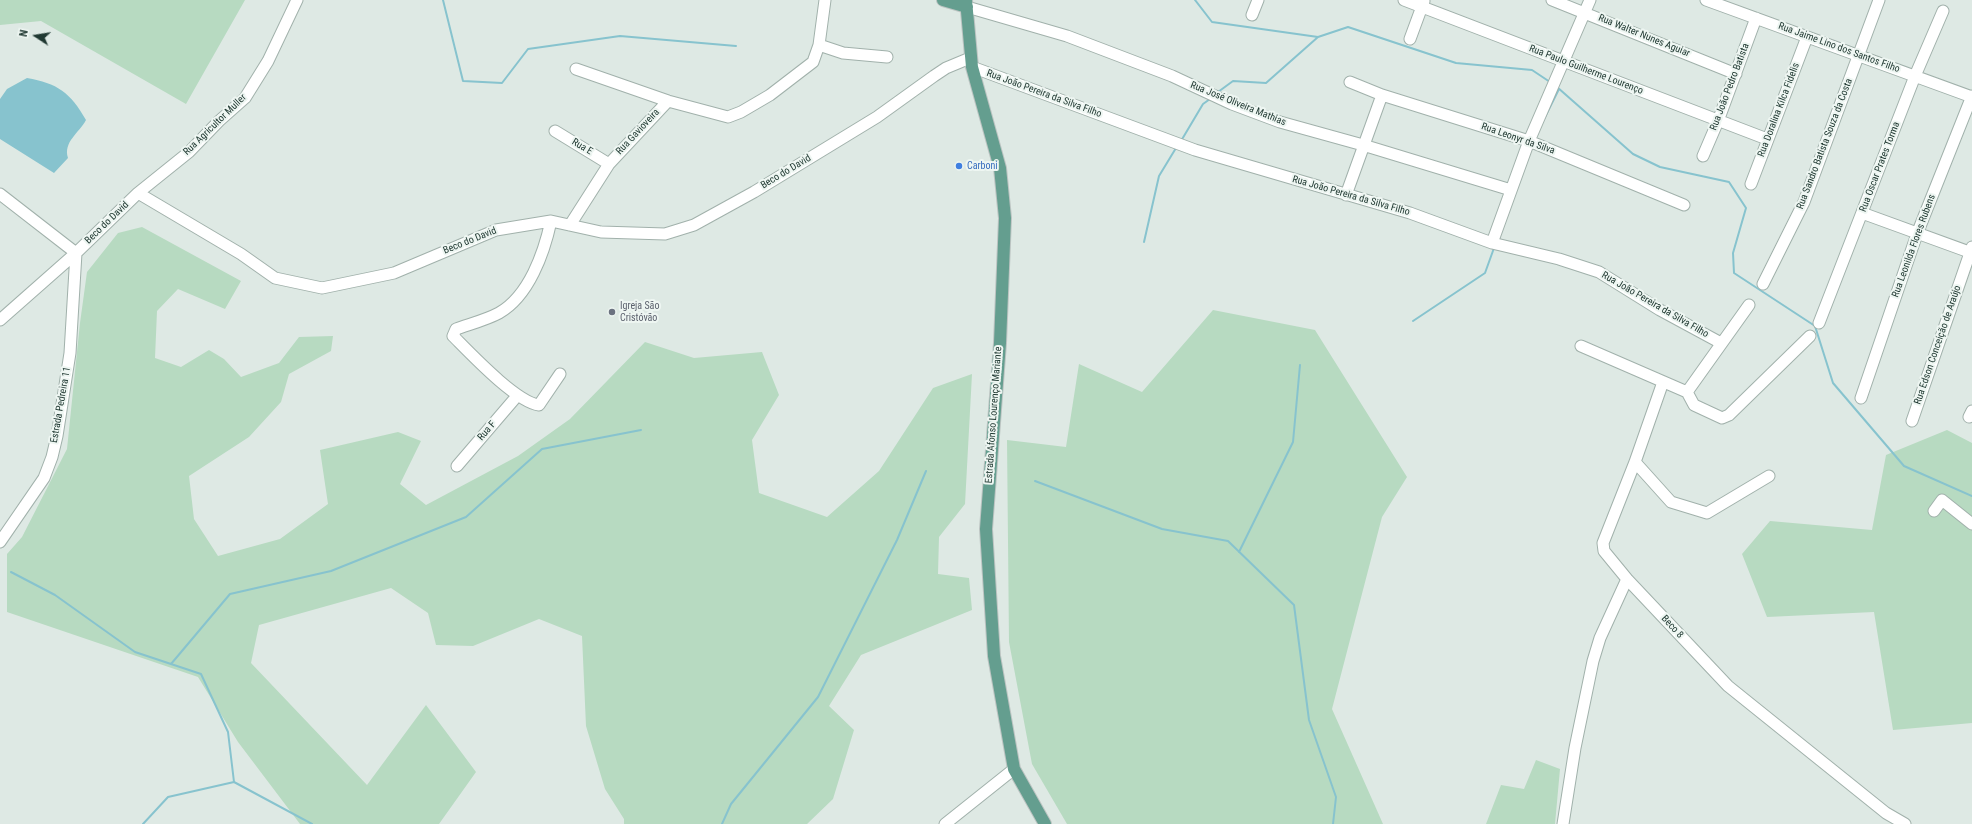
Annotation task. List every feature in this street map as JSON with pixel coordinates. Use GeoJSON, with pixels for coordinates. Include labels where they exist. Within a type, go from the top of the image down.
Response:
{"type":"FeatureCollection","features":[{"type":"Feature","properties":{"kind":"main road"},"geometry":{"type":"LineString","coordinates":[[943,0],[967,3]]}},
{"type":"Feature","properties":{"kind":"main road","name":"Estrada Afonso Lourenço Mariante"},"geometry":{"type":"LineString","coordinates":[[967,3],[971,63],[1000,168],[1005,218],[1000,343],[986,529],[994,656],[1014,769],[1045,824]]}},
{"type":"Feature","properties":{"kind":"street","name":"Rua Agricultor Muller"},"geometry":{"type":"LineString","coordinates":[[138,193],[189,152],[219,121],[245,98],[268,61],[297,0]]}},
{"type":"Feature","properties":{"kind":"street"},"geometry":{"type":"LineString","coordinates":[[668,102],[728,117],[770,95],[813,62],[819,45],[825,0]]}},
{"type":"Feature","properties":{"kind":"street"},"geometry":{"type":"LineString","coordinates":[[1252,15],[1258,0]]}},
{"type":"Feature","properties":{"kind":"street","name":"Rua Paulo Guilherme Lourenço"},"geometry":{"type":"LineString","coordinates":[[1404,0],[1423,3],[1564,63],[1768,140]]}},
{"type":"Feature","properties":{"kind":"street","name":"Rua Walter Nunes Aguiar"},"geometry":{"type":"LineString","coordinates":[[1552,0],[1736,74]]}},
{"type":"Feature","properties":{"kind":"street"},"geometry":{"type":"LineString","coordinates":[[1492,243],[1529,141],[1590,0]]}},
{"type":"Feature","properties":{"kind":"street","name":"Rua Jaime Lino dos Santos Filho"},"geometry":{"type":"LineString","coordinates":[[1706,0],[1972,97]]}},
{"type":"Feature","properties":{"kind":"street","name":"Rua Sandro Batista Souza da Costa"},"geometry":{"type":"LineString","coordinates":[[1763,284],[1804,202],[1878,0]]}},
{"type":"Feature","properties":{"kind":"street","name":"Rua José Oliveira Mathias"},"geometry":{"type":"LineString","coordinates":[[967,3],[1067,36],[1172,76],[1226,101],[1280,122],[1363,145],[1512,190]]}},
{"type":"Feature","properties":{"kind":"street"},"geometry":{"type":"LineString","coordinates":[[1410,39],[1423,3]]}},
{"type":"Feature","properties":{"kind":"street","name":"Rua Oscar Prates Torma"},"geometry":{"type":"LineString","coordinates":[[1819,323],[1915,76],[1943,11]]}},
{"type":"Feature","properties":{"kind":"street","name":"Rua João Pedro Batista"},"geometry":{"type":"LineString","coordinates":[[1703,156],[1718,121],[1756,18]]}},
{"type":"Feature","properties":{"kind":"street","name":"Rua Doralina Kilca Fidelis"},"geometry":{"type":"LineString","coordinates":[[1751,184],[1807,37]]}},
{"type":"Feature","properties":{"kind":"street"},"geometry":{"type":"LineString","coordinates":[[819,45],[844,53],[887,57]]}},
{"type":"Feature","properties":{"kind":"street","name":"Beco do David"},"geometry":{"type":"LineString","coordinates":[[0,320],[76,253],[138,193],[241,254],[275,278],[322,288],[394,273],[496,230],[551,221],[601,232],[665,234],[694,226],[754,192],[877,117],[946,68],[971,63]]}},
{"type":"Feature","properties":{"kind":"street","name":"Rua João Pereira da Silva Filho"},"geometry":{"type":"LineString","coordinates":[[971,63],[1195,150],[1410,213],[1492,243],[1559,259],[1599,272],[1660,310],[1722,344]]}},
{"type":"Feature","properties":{"kind":"street","name":"Rua Gavioveira"},"geometry":{"type":"LineString","coordinates":[[570,225],[609,164],[668,102],[576,69]]}},
{"type":"Feature","properties":{"kind":"street","name":"Rua Leonyr da Silva"},"geometry":{"type":"LineString","coordinates":[[1350,82],[1382,95],[1529,141],[1684,205]]}},
{"type":"Feature","properties":{"kind":"street"},"geometry":{"type":"LineString","coordinates":[[1346,195],[1382,95]]}},
{"type":"Feature","properties":{"kind":"street","name":"Rua Leonilda Flores Rubens"},"geometry":{"type":"LineString","coordinates":[[1861,398],[1917,234],[1972,97]]}},
{"type":"Feature","properties":{"kind":"street","name":"Rua E"},"geometry":{"type":"LineString","coordinates":[[555,131],[609,164]]}},
{"type":"Feature","properties":{"kind":"street"},"geometry":{"type":"LineString","coordinates":[[0,194],[76,253]]}},
{"type":"Feature","properties":{"kind":"street"},"geometry":{"type":"LineString","coordinates":[[1862,214],[1917,234],[1971,251]]}},
{"type":"Feature","properties":{"kind":"street"},"geometry":{"type":"LineString","coordinates":[[551,221],[547,239],[536,270],[517,297],[499,313],[456,330],[454,332],[454,336],[517,396],[539,405],[560,374]]}},
{"type":"Feature","properties":{"kind":"street","name":"Rua Edson Conceição de Araújo"},"geometry":{"type":"LineString","coordinates":[[1912,420],[1971,251]]}},
{"type":"Feature","properties":{"kind":"street","name":"Estrada Pedreira 11"},"geometry":{"type":"LineString","coordinates":[[0,542],[44,478],[52,457],[57,436],[70,353],[76,253]]}},
{"type":"Feature","properties":{"kind":"street"},"geometry":{"type":"LineString","coordinates":[[1687,392],[1749,305]]}},
{"type":"Feature","properties":{"kind":"street"},"geometry":{"type":"LineString","coordinates":[[1581,346],[1687,392],[1694,405],[1722,418],[1729,415],[1810,336]]}},
{"type":"Feature","properties":{"kind":"street","name":"Beco 8"},"geometry":{"type":"LineString","coordinates":[[1663,382],[1635,462],[1603,543],[1604,551],[1627,579],[1728,686],[1886,812],[1905,824]]}},
{"type":"Feature","properties":{"kind":"street","name":"Rua F"},"geometry":{"type":"LineString","coordinates":[[457,466],[517,396]]}},
{"type":"Feature","properties":{"kind":"street"},"geometry":{"type":"LineString","coordinates":[[1635,462],[1672,502],[1707,513],[1769,476]]}},
{"type":"Feature","properties":{"kind":"street"},"geometry":{"type":"LineString","coordinates":[[1934,511],[1942,500],[1972,524]]}},
{"type":"Feature","properties":{"kind":"street"},"geometry":{"type":"LineString","coordinates":[[1563,824],[1576,748],[1600,638],[1627,579]]}},
{"type":"Feature","properties":{"kind":"street"},"geometry":{"type":"LineString","coordinates":[[945,824],[1014,769]]}},
{"type":"Feature","properties":{"kind":"green space"},"geometry":{"type":"Polygon","coordinates":[[[0,0],[245,0],[186,104],[41,21],[0,25],[0,0]]]}},
{"type":"Feature","properties":{"kind":"green space"},"geometry":{"type":"Polygon","coordinates":[[[142,227],[241,281],[225,309],[178,289],[157,311],[155,358],[181,367],[209,350],[224,359],[241,377],[279,363],[299,337],[333,336],[331,351],[289,374],[281,402],[249,437],[189,476],[194,519],[218,556],[280,539],[328,504],[320,450],[398,432],[421,441],[400,484],[426,505],[518,456],[570,419],[645,342],[694,358],[762,352],[779,395],[752,440],[759,493],[827,517],[879,471],[933,388],[972,374],[965,504],[939,537],[938,574],[969,578],[972,610],[861,655],[829,706],[854,730],[833,799],[807,824],[624,824],[624,819],[605,789],[586,726],[582,636],[539,619],[473,646],[436,645],[428,613],[391,588],[259,625],[251,663],[367,785],[426,705],[476,772],[439,824],[300,824],[238,742],[198,677],[7,612],[7,554],[22,537],[67,449],[80,323],[87,272],[118,233],[142,227]]]}},
{"type":"Feature","properties":{"kind":"green space"},"geometry":{"type":"Polygon","coordinates":[[[1213,310],[1315,330],[1407,477],[1382,517],[1332,709],[1383,824],[1067,824],[1032,764],[1009,642],[1007,440],[1066,447],[1079,364],[1142,392],[1213,310]]]}},
{"type":"Feature","properties":{"kind":"green space"},"geometry":{"type":"Polygon","coordinates":[[[1947,430],[1972,443],[1972,723],[1893,730],[1874,612],[1767,617],[1742,554],[1770,521],[1872,530],[1886,455],[1947,430]]]}},
{"type":"Feature","properties":{"kind":"green space"},"geometry":{"type":"Polygon","coordinates":[[[1536,760],[1560,769],[1555,824],[1486,824],[1501,785],[1524,789],[1536,760]]]}},
{"type":"Feature","properties":{"kind":"water"},"geometry":{"type":"Polygon","coordinates":[[[27,78],[55,86],[69,96],[86,120],[70,142],[67,152],[68,158],[54,173],[0,139],[0,99],[7,89],[27,78]]]}},
{"type":"Feature","properties":{"kind":"waterway"},"geometry":{"type":"LineString","coordinates":[[443,0],[463,81],[502,83],[528,49],[620,36],[736,46]]}},
{"type":"Feature","properties":{"kind":"waterway"},"geometry":{"type":"LineString","coordinates":[[1195,0],[1212,22],[1318,37],[1348,27],[1456,63],[1532,70],[1550,82]]}},
{"type":"Feature","properties":{"kind":"waterway"},"geometry":{"type":"LineString","coordinates":[[1218,92],[1233,81],[1266,83],[1318,37]]}},
{"type":"Feature","properties":{"kind":"waterway"},"geometry":{"type":"LineString","coordinates":[[1557,87],[1633,154],[1660,167],[1729,182],[1746,208],[1733,253],[1734,273],[1815,326],[1833,383],[1904,466],[1972,496]]}},
{"type":"Feature","properties":{"kind":"waterway"},"geometry":{"type":"LineString","coordinates":[[1544,119],[1559,89]]}},
{"type":"Feature","properties":{"kind":"waterway"},"geometry":{"type":"LineString","coordinates":[[1181,141],[1203,104],[1210,99]]}},
{"type":"Feature","properties":{"kind":"waterway"},"geometry":{"type":"LineString","coordinates":[[1144,242],[1159,176],[1176,148]]}},
{"type":"Feature","properties":{"kind":"waterway"},"geometry":{"type":"LineString","coordinates":[[1413,321],[1485,273],[1494,248]]}},
{"type":"Feature","properties":{"kind":"waterway"},"geometry":{"type":"LineString","coordinates":[[1239,552],[1293,442],[1300,365]]}},
{"type":"Feature","properties":{"kind":"waterway"},"geometry":{"type":"LineString","coordinates":[[171,664],[230,594],[331,571],[466,517],[542,449],[641,430]]}},
{"type":"Feature","properties":{"kind":"waterway"},"geometry":{"type":"LineString","coordinates":[[722,824],[731,804],[818,697],[897,540],[926,471]]}},
{"type":"Feature","properties":{"kind":"waterway"},"geometry":{"type":"LineString","coordinates":[[1035,481],[1162,529],[1228,541],[1294,605],[1309,720],[1336,797],[1333,824]]}},
{"type":"Feature","properties":{"kind":"waterway"},"geometry":{"type":"LineString","coordinates":[[11,572],[55,595],[135,652],[201,674],[228,732],[234,782],[312,824]]}},
{"type":"Feature","properties":{"kind":"waterway"},"geometry":{"type":"LineString","coordinates":[[143,824],[168,797],[234,782]]}},
{"type":"Feature","properties":{"kind":"place","name":"Carboni"},"geometry":{"type":"Point","coordinates":[959,166]}},
{"type":"Feature","properties":{"kind":"place","name":"Igreja São Cristóvão"},"geometry":{"type":"Point","coordinates":[612,312]}}]}
